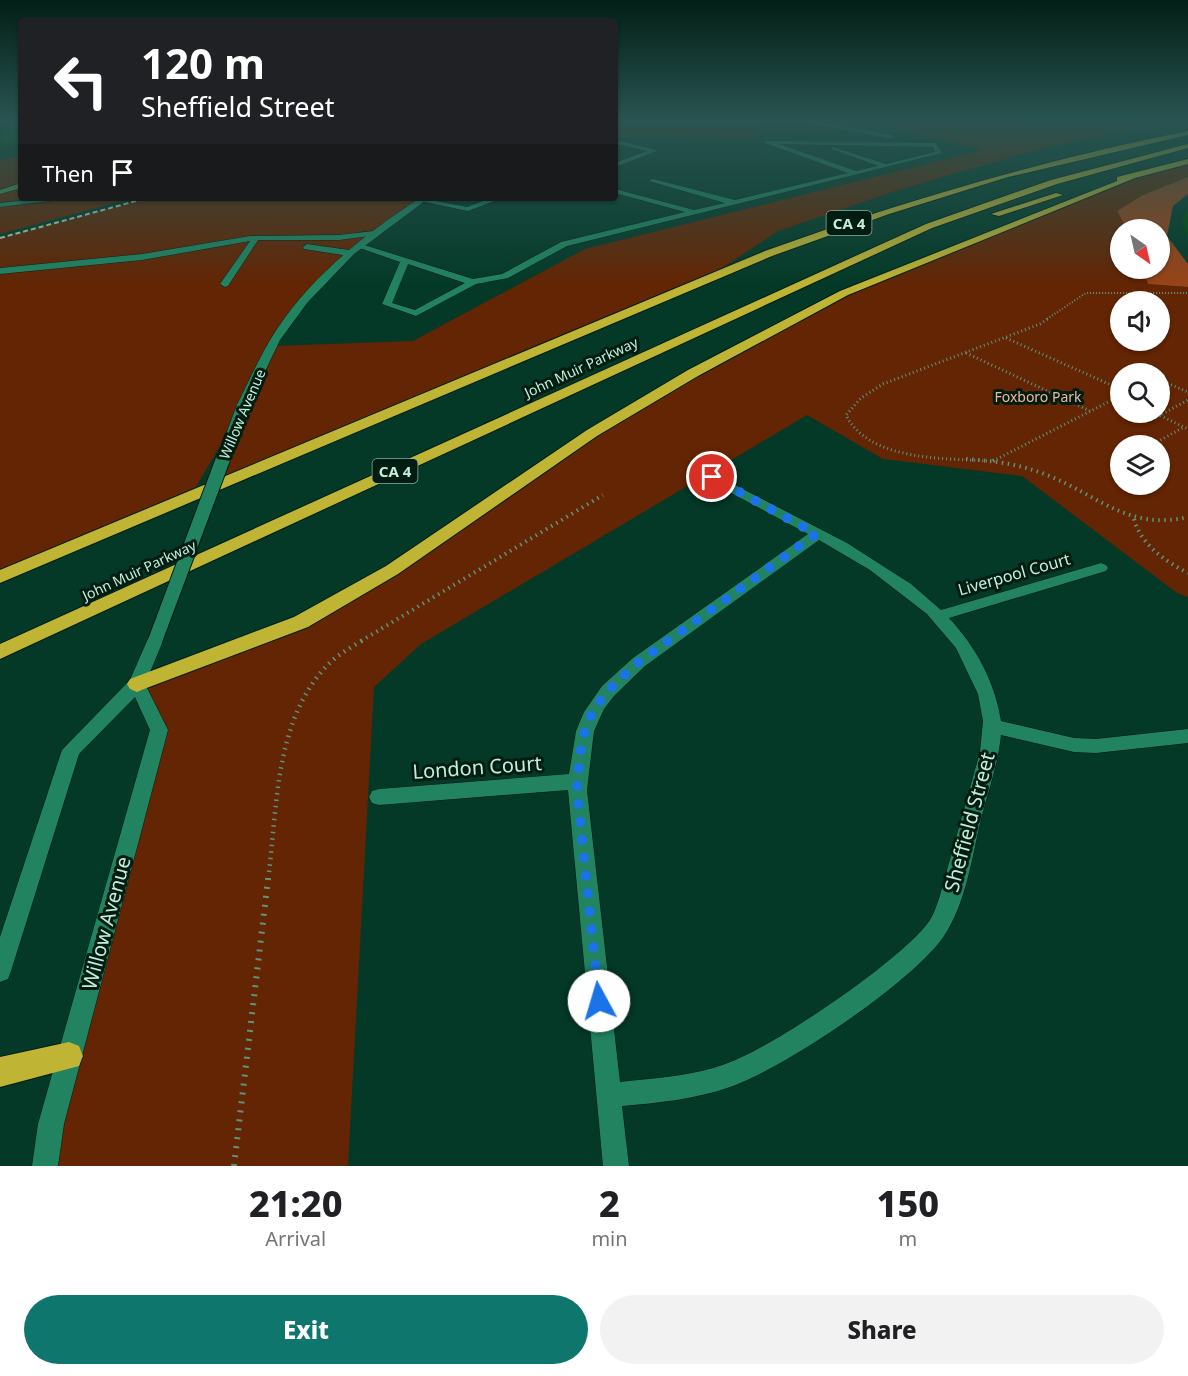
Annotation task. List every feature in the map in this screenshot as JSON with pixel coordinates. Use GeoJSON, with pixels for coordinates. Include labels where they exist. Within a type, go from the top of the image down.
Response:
{"type":"FeatureCollection","features":[{"type":"Feature","properties":{"kind":"highway","name":"John Muir Parkway"},"geometry":{"type":"LineString","coordinates":[[0,577],[710,276],[813,236],[1001,175]]}},
{"type":"Feature","properties":{"kind":"highway","name":"John Muir Parkway"},"geometry":{"type":"LineString","coordinates":[[0,652],[789,289],[971,210],[1076,175]]}},
{"type":"Feature","properties":{"kind":"highway"},"geometry":{"type":"LineString","coordinates":[[137,684],[301,622],[392,570],[592,433],[693,373],[844,293],[1140,175]]}},
{"type":"Feature","properties":{"kind":"highway"},"geometry":{"type":"LineString","coordinates":[[789,289],[1009,209],[1109,181],[1131,178]]}},
{"type":"Feature","properties":{"kind":"highway"},"geometry":{"type":"LineString","coordinates":[[0,1072],[69,1056]]}},
{"type":"Feature","properties":{"kind":"main road"},"geometry":{"type":"LineString","coordinates":[[0,192],[18,187]]}},
{"type":"Feature","properties":{"kind":"street"},"geometry":{"type":"LineString","coordinates":[[405,261],[387,304],[416,314],[473,282],[505,276],[564,244],[845,175]]}},
{"type":"Feature","properties":{"kind":"street"},"geometry":{"type":"LineString","coordinates":[[653,181],[735,202]]}},
{"type":"Feature","properties":{"kind":"street"},"geometry":{"type":"LineString","coordinates":[[618,192],[695,212]]}},
{"type":"Feature","properties":{"kind":"street"},"geometry":{"type":"LineString","coordinates":[[0,205],[40,201]]}},
{"type":"Feature","properties":{"kind":"street","name":"Willow Avenue"},"geometry":{"type":"LineString","coordinates":[[0,971],[71,750],[137,684],[242,408],[272,346],[289,319],[349,253],[421,201]]}},
{"type":"Feature","properties":{"kind":"street"},"geometry":{"type":"LineString","coordinates":[[433,201],[468,209],[490,201]]}},
{"type":"Feature","properties":{"kind":"street"},"geometry":{"type":"LineString","coordinates":[[0,271],[47,263],[139,257],[232,240],[287,236],[345,240],[374,234]]}},
{"type":"Feature","properties":{"kind":"street"},"geometry":{"type":"LineString","coordinates":[[259,239],[276,245],[349,253]]}},
{"type":"Feature","properties":{"kind":"street"},"geometry":{"type":"LineString","coordinates":[[225,284],[259,239]]}},
{"type":"Feature","properties":{"kind":"street"},"geometry":{"type":"LineString","coordinates":[[358,246],[473,282]]}},
{"type":"Feature","properties":{"kind":"street","name":"Sheffield Street"},"geometry":{"type":"LineString","coordinates":[[609,1095],[693,1086],[733,1074],[773,1055],[917,952],[936,928],[949,898],[986,764],[991,726],[990,709],[969,659],[954,634],[937,616],[879,570],[712,477]]}},
{"type":"Feature","properties":{"kind":"street"},"geometry":{"type":"LineString","coordinates":[[616,1166],[578,781],[578,763],[592,709],[613,684],[649,655],[816,534]]}},
{"type":"Feature","properties":{"kind":"street","name":"Liverpool Court"},"geometry":{"type":"LineString","coordinates":[[937,616],[1101,568]]}},
{"type":"Feature","properties":{"kind":"street","name":"Willow Avenue"},"geometry":{"type":"LineString","coordinates":[[45,1166],[51,1124],[159,730],[137,684]]}},
{"type":"Feature","properties":{"kind":"street"},"geometry":{"type":"LineString","coordinates":[[991,726],[1074,745],[1096,746],[1188,736]]}},
{"type":"Feature","properties":{"kind":"street","name":"London Court"},"geometry":{"type":"LineString","coordinates":[[379,797],[578,781]]}},
{"type":"Feature","properties":{"kind":"path"},"geometry":{"type":"LineString","coordinates":[[1188,293],[1102,291],[1086,293],[1040,324],[872,391],[847,411],[847,422],[857,434],[894,450],[992,461],[1045,474],[1110,509],[1134,519],[1164,522],[1188,517]]}},
{"type":"Feature","properties":{"kind":"path"},"geometry":{"type":"LineString","coordinates":[[1005,338],[1110,385]]}},
{"type":"Feature","properties":{"kind":"path"},"geometry":{"type":"LineString","coordinates":[[966,353],[1090,412]]}},
{"type":"Feature","properties":{"kind":"path"},"geometry":{"type":"LineString","coordinates":[[1170,383],[1188,392]]}},
{"type":"Feature","properties":{"kind":"path"},"geometry":{"type":"LineString","coordinates":[[1170,410],[1188,400]]}},
{"type":"Feature","properties":{"kind":"path"},"geometry":{"type":"LineString","coordinates":[[992,461],[1110,402]]}},
{"type":"Feature","properties":{"kind":"path"},"geometry":{"type":"LineString","coordinates":[[1170,420],[1186,428]]}},
{"type":"Feature","properties":{"kind":"path"},"geometry":{"type":"LineString","coordinates":[[1170,436],[1186,428]]}},
{"type":"Feature","properties":{"kind":"path"},"geometry":{"type":"LineString","coordinates":[[234,1166],[279,786],[288,741],[302,699],[318,672],[338,655],[603,495]]}},
{"type":"Feature","properties":{"kind":"path"},"geometry":{"type":"LineString","coordinates":[[1134,519],[1138,531],[1152,546],[1176,567],[1188,573]]}},
{"type":"Feature","properties":{"kind":"green space"},"geometry":{"type":"Polygon","coordinates":[[[0,175],[18,175],[18,201],[122,201],[0,234],[0,175]]]}},
{"type":"Feature","properties":{"kind":"green space"},"geometry":{"type":"Polygon","coordinates":[[[881,175],[948,175],[778,231],[710,276],[219,485],[240,411],[196,487],[0,571],[0,238],[136,201],[421,201],[382,229],[341,264],[304,303],[273,346],[413,341],[585,249],[881,175]]]}},
{"type":"Feature","properties":{"kind":"green space","name":"Foxboro Park"},"geometry":{"type":"Polygon","coordinates":[[[1140,175],[1188,175],[1143,195],[1117,211],[1121,219],[1110,219],[1110,279],[1146,279],[1148,284],[1188,287],[1188,597],[1177,593],[1022,476],[883,459],[807,415],[421,644],[374,687],[348,1166],[45,1166],[159,730],[137,684],[301,622],[592,433],[844,293],[1131,178],[1140,175]]]}},
{"type":"Feature","properties":{"kind":"shaded area"},"geometry":{"type":"Polygon","coordinates":[[[1188,177],[1188,194],[1173,206],[1170,221],[1170,219],[1121,219],[1117,211],[1143,195],[1188,177]]]}},
{"type":"Feature","properties":{"kind":"shaded area"},"geometry":{"type":"Polygon","coordinates":[[[1170,240],[1188,264],[1188,287],[1148,284],[1146,279],[1170,279],[1170,240]]]}},
{"type":"Feature","properties":{"kind":"railway"},"geometry":{"type":"LineString","coordinates":[[0,238],[136,201]]}},
{"type":"Feature","properties":{"kind":"route"},"geometry":{"type":"LineString","coordinates":[[599,1001],[577,790],[578,763],[592,709],[613,684],[639,662],[816,534],[712,477]]}}]}
